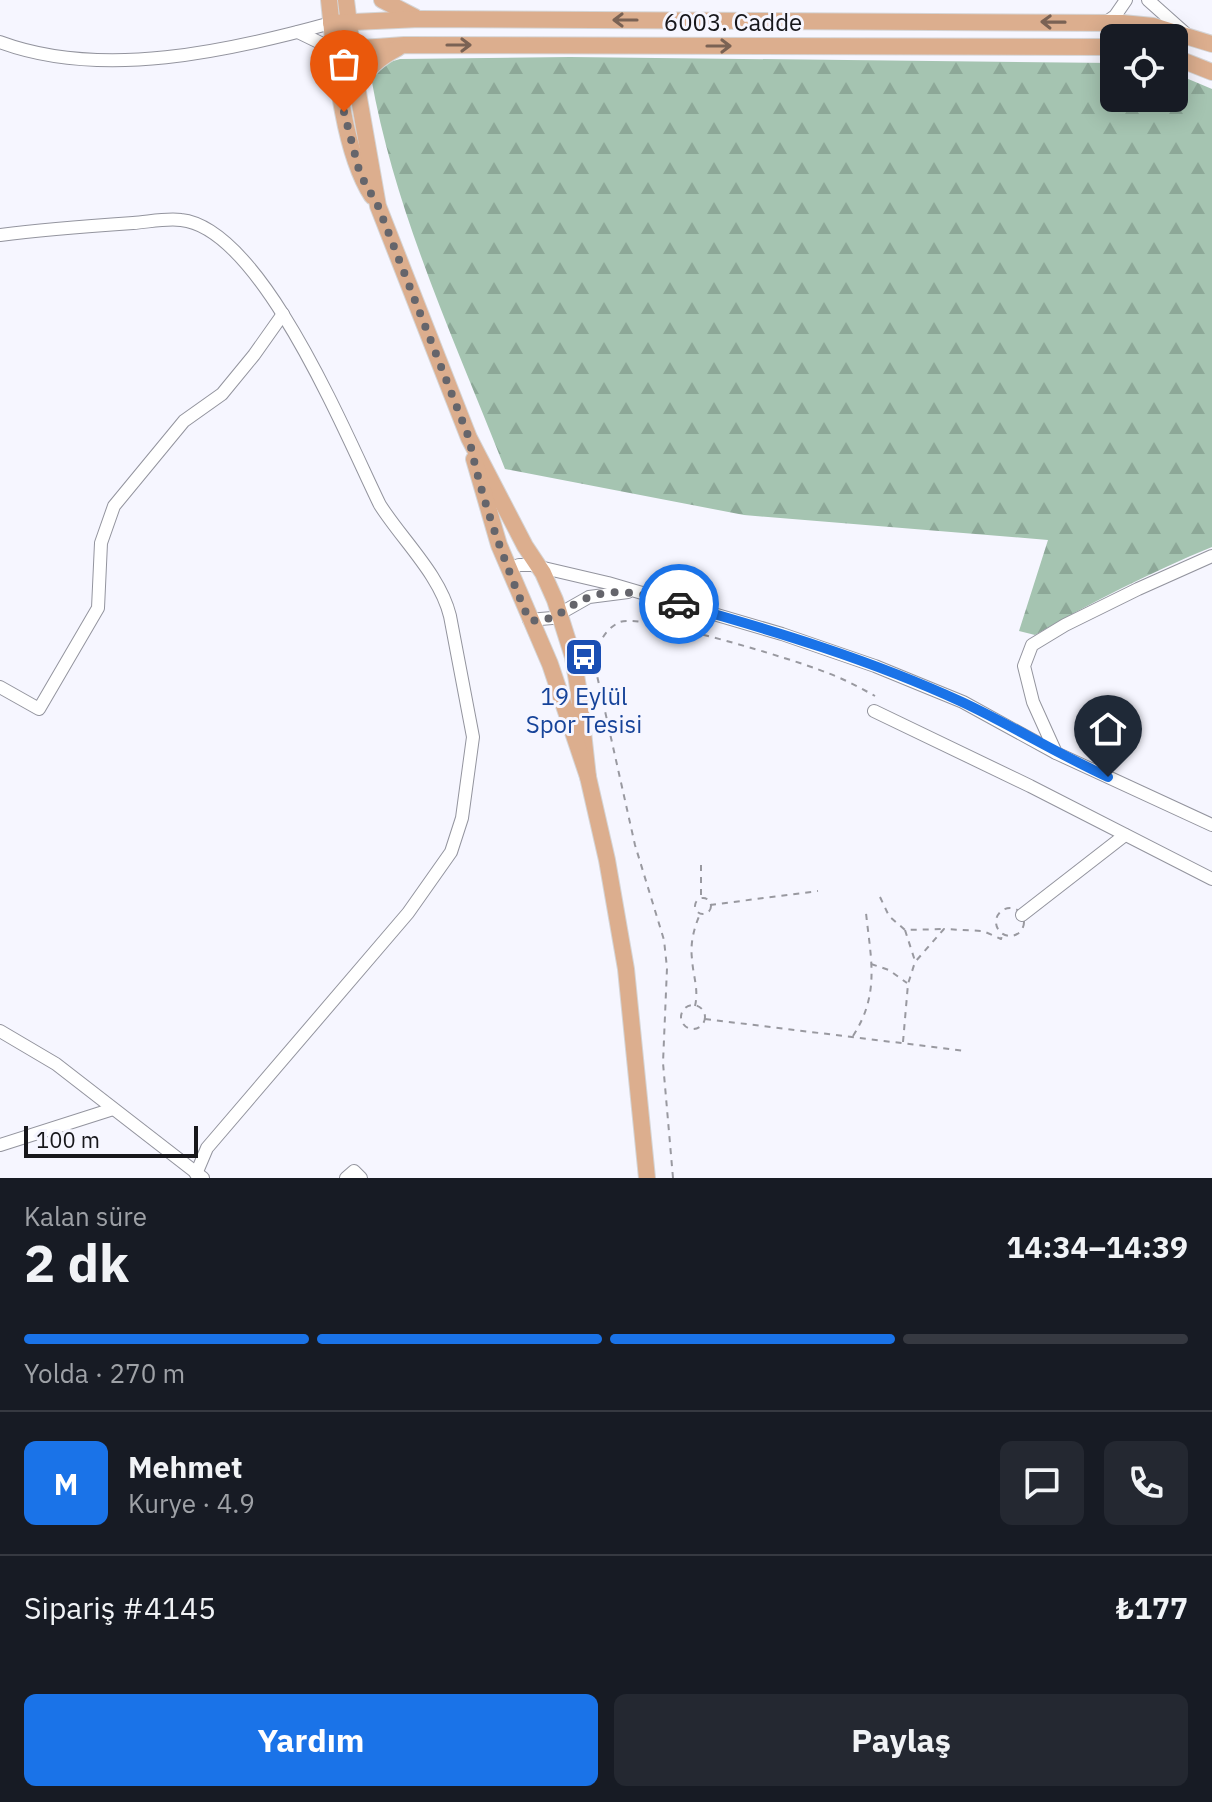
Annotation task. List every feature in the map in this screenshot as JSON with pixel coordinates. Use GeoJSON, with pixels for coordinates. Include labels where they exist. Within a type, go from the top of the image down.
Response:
{"type":"FeatureCollection","features":[{"type":"Feature","properties":{"kind":"main road"},"geometry":{"type":"LineString","coordinates":[[329,0],[341,94],[355,159],[367,189],[378,206]]}},
{"type":"Feature","properties":{"kind":"main road"},"geometry":{"type":"LineString","coordinates":[[346,0],[357,87],[378,206],[469,438],[525,546],[540,566],[560,615],[578,687],[588,777]]}},
{"type":"Feature","properties":{"kind":"main road"},"geometry":{"type":"LineString","coordinates":[[382,0],[420,19]]}},
{"type":"Feature","properties":{"kind":"main road","name":"6003. Cadde"},"geometry":{"type":"LineString","coordinates":[[331,23],[420,19],[1121,24]]}},
{"type":"Feature","properties":{"kind":"main road","name":"6003. Cadde"},"geometry":{"type":"LineString","coordinates":[[1188,35],[1212,44]]}},
{"type":"Feature","properties":{"kind":"main road"},"geometry":{"type":"LineString","coordinates":[[357,87],[380,57],[404,45]]}},
{"type":"Feature","properties":{"kind":"main road","name":"6003. Cadde"},"geometry":{"type":"LineString","coordinates":[[335,50],[404,45],[1100,47]]}},
{"type":"Feature","properties":{"kind":"main road"},"geometry":{"type":"LineString","coordinates":[[1188,63],[1212,72]]}},
{"type":"Feature","properties":{"kind":"main road"},"geometry":{"type":"LineString","coordinates":[[469,438],[486,505],[508,569],[550,664],[588,777],[607,860],[626,969],[647,1178]]}},
{"type":"Feature","properties":{"kind":"street"},"geometry":{"type":"LineString","coordinates":[[1105,23],[1115,16],[1126,0]]}},
{"type":"Feature","properties":{"kind":"street"},"geometry":{"type":"LineString","coordinates":[[1148,0],[1175,24]]}},
{"type":"Feature","properties":{"kind":"street"},"geometry":{"type":"LineString","coordinates":[[0,42],[69,59],[122,60],[194,53],[331,23]]}},
{"type":"Feature","properties":{"kind":"street"},"geometry":{"type":"LineString","coordinates":[[298,32],[335,50]]}},
{"type":"Feature","properties":{"kind":"street"},"geometry":{"type":"LineString","coordinates":[[0,235],[182,220],[209,228],[237,251],[294,330],[380,505],[446,602],[473,737],[462,818],[451,852],[408,913],[207,1148],[200,1176],[56,1064],[0,1031]]}},
{"type":"Feature","properties":{"kind":"street"},"geometry":{"type":"LineString","coordinates":[[0,687],[39,709],[98,608],[97,575],[101,543],[114,506],[184,421],[222,394],[283,314]]}},
{"type":"Feature","properties":{"kind":"street"},"geometry":{"type":"LineString","coordinates":[[1056,753],[1033,702],[1024,666],[1032,645],[1065,625],[1197,560],[1212,556]]}},
{"type":"Feature","properties":{"kind":"street"},"geometry":{"type":"LineString","coordinates":[[508,569],[519,565],[540,566],[635,591],[782,634],[875,666],[963,702],[1056,753],[1212,825]]}},
{"type":"Feature","properties":{"kind":"street"},"geometry":{"type":"LineString","coordinates":[[529,620],[543,621],[560,615],[589,597],[635,591]]}},
{"type":"Feature","properties":{"kind":"street"},"geometry":{"type":"LineString","coordinates":[[874,711],[1212,879]]}},
{"type":"Feature","properties":{"kind":"street"},"geometry":{"type":"LineString","coordinates":[[1022,915],[1125,835]]}},
{"type":"Feature","properties":{"kind":"street"},"geometry":{"type":"LineString","coordinates":[[0,1145],[113,1109]]}},
{"type":"Feature","properties":{"kind":"street"},"geometry":{"type":"LineString","coordinates":[[346,1178],[354,1171],[361,1178]]}},
{"type":"Feature","properties":{"kind":"path"},"geometry":{"type":"LineString","coordinates":[[673,1178],[663,1063],[667,968],[664,940],[635,845],[594,662],[599,643],[608,631],[621,622],[634,620],[701,634],[825,671],[875,696]]}},
{"type":"Feature","properties":{"kind":"path"},"geometry":{"type":"LineString","coordinates":[[700,914],[695,906],[702,898],[701,865]]}},
{"type":"Feature","properties":{"kind":"path"},"geometry":{"type":"LineString","coordinates":[[710,905],[818,891]]}},
{"type":"Feature","properties":{"kind":"path"},"geometry":{"type":"LineString","coordinates":[[880,897],[889,916],[905,930],[915,962]]}},
{"type":"Feature","properties":{"kind":"path"},"geometry":{"type":"LineString","coordinates":[[700,914],[708,912],[710,905],[702,898]]}},
{"type":"Feature","properties":{"kind":"path"},"geometry":{"type":"LineString","coordinates":[[1011,908],[1022,915],[1024,922],[1020,932],[1010,936],[1003,933],[997,925],[1001,912],[1011,908]]}},
{"type":"Feature","properties":{"kind":"path"},"geometry":{"type":"LineString","coordinates":[[852,1037],[867,1013],[871,997],[866,913]]}},
{"type":"Feature","properties":{"kind":"path"},"geometry":{"type":"LineString","coordinates":[[695,1006],[697,990],[691,953],[700,914]]}},
{"type":"Feature","properties":{"kind":"path"},"geometry":{"type":"LineString","coordinates":[[903,1043],[908,984],[915,962],[944,929]]}},
{"type":"Feature","properties":{"kind":"path"},"geometry":{"type":"LineString","coordinates":[[905,930],[983,931],[1001,939],[1003,933]]}},
{"type":"Feature","properties":{"kind":"path"},"geometry":{"type":"LineString","coordinates":[[871,964],[889,970],[908,984]]}},
{"type":"Feature","properties":{"kind":"path"},"geometry":{"type":"LineString","coordinates":[[695,1006],[702,1010],[705,1019],[697,1029],[688,1029],[681,1019],[683,1010],[695,1006]]}},
{"type":"Feature","properties":{"kind":"path"},"geometry":{"type":"LineString","coordinates":[[705,1019],[966,1051]]}},
{"type":"Feature","properties":{"kind":"green space"},"geometry":{"type":"Polygon","coordinates":[[[570,57],[1100,63],[1100,112],[1188,112],[1188,79],[1212,89],[1212,547],[1122,588],[1035,635],[1019,631],[1048,540],[744,515],[505,469],[428,276],[395,178],[382,128],[371,77],[383,64],[400,59],[570,57]]]}},
{"type":"Feature","properties":{"kind":"way so far"},"geometry":{"type":"LineString","coordinates":[[344,112],[360,174],[378,206],[469,438],[476,472],[499,545],[529,620],[552,618],[580,601],[602,594],[635,591],[679,604]]}},
{"type":"Feature","properties":{"kind":"place","name":"19 Eylül Spor Tesisi"},"geometry":{"type":"Point","coordinates":[584,657]}},
{"type":"Feature","properties":{"kind":"route"},"geometry":{"type":"LineString","coordinates":[[679,604],[782,634],[875,666],[963,702],[1056,753],[1108,777]]}}]}
